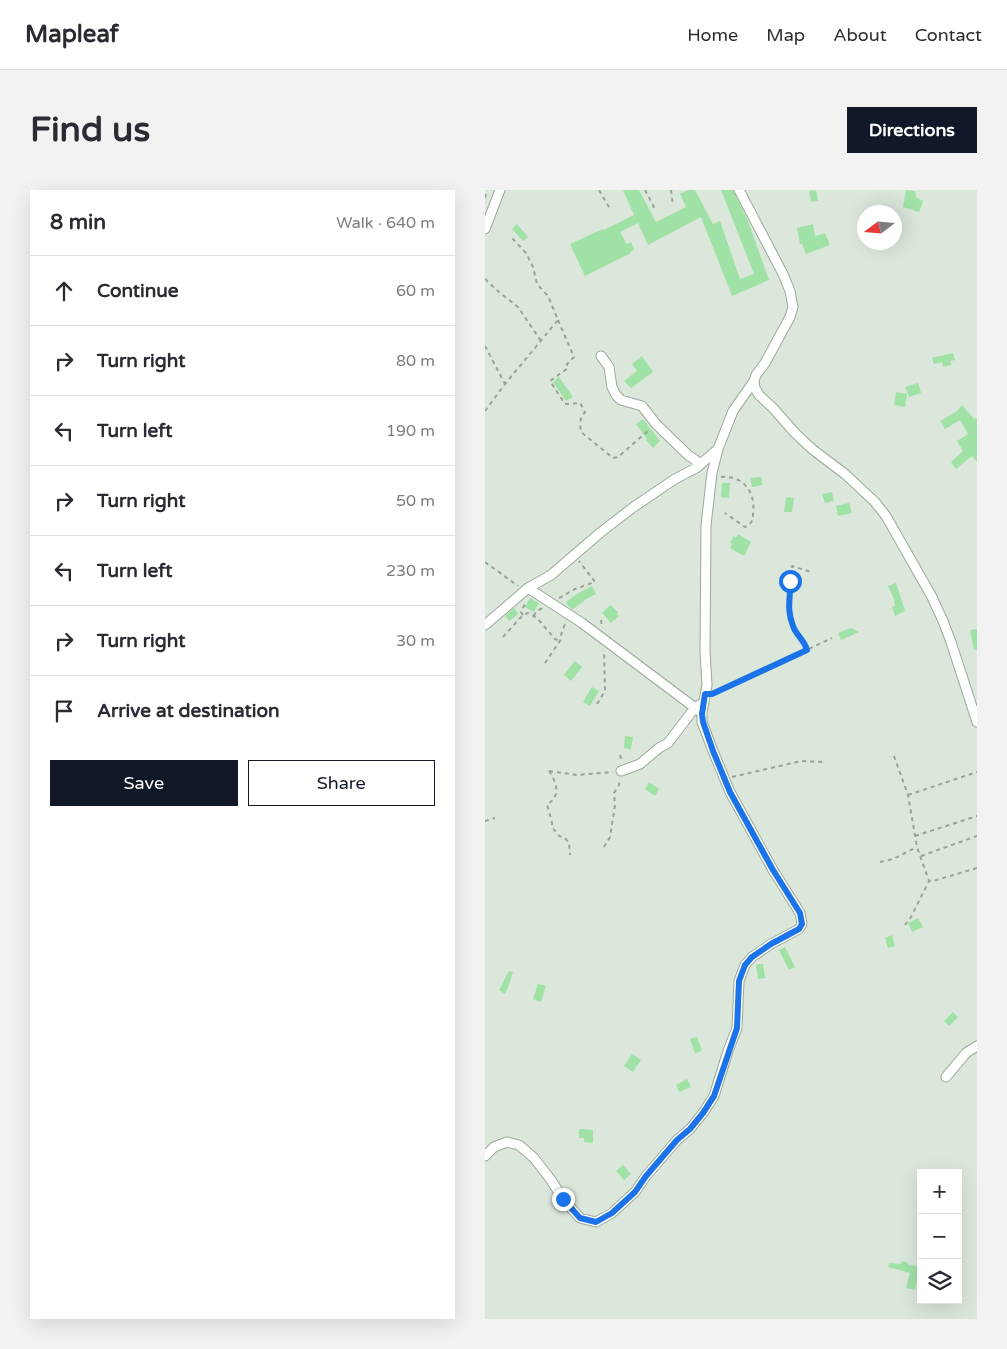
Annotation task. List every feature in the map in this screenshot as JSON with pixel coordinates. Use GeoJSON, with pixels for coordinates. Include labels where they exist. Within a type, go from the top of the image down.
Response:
{"type":"FeatureCollection","features":[{"type":"Feature","properties":{"kind":"street"},"geometry":{"type":"LineString","coordinates":[[485,229],[500,190]]}},
{"type":"Feature","properties":{"kind":"street"},"geometry":{"type":"LineString","coordinates":[[621,772],[640,764],[668,743],[698,711],[704,698],[707,685],[705,651],[706,525],[711,478],[717,450],[733,411],[780,337],[793,307],[790,291],[783,274],[739,190]]}},
{"type":"Feature","properties":{"kind":"street"},"geometry":{"type":"LineString","coordinates":[[601,356],[609,367],[615,395],[621,400],[641,406],[688,455],[701,464]]}},
{"type":"Feature","properties":{"kind":"street"},"geometry":{"type":"LineString","coordinates":[[753,381],[759,395],[795,433],[812,449],[845,474],[875,502],[886,516],[932,597],[943,621],[977,722]]}},
{"type":"Feature","properties":{"kind":"street"},"geometry":{"type":"LineString","coordinates":[[485,625],[527,589],[551,575],[635,506],[701,464],[717,450]]}},
{"type":"Feature","properties":{"kind":"street"},"geometry":{"type":"LineString","coordinates":[[485,1156],[494,1147],[507,1142],[519,1146],[534,1158],[563,1199],[580,1218],[596,1222],[612,1213],[635,1192],[677,1140],[690,1129],[714,1096],[737,1028],[739,981],[745,965],[752,957],[799,929],[802,924],[800,913],[753,835],[730,792],[698,711],[604,639],[552,603],[527,589]]}},
{"type":"Feature","properties":{"kind":"street"},"geometry":{"type":"LineString","coordinates":[[946,1077],[966,1052],[977,1046]]}},
{"type":"Feature","properties":{"kind":"path"},"geometry":{"type":"LineString","coordinates":[[485,198],[487,190]]}},
{"type":"Feature","properties":{"kind":"path"},"geometry":{"type":"LineString","coordinates":[[599,190],[609,209]]}},
{"type":"Feature","properties":{"kind":"path"},"geometry":{"type":"LineString","coordinates":[[645,190],[656,211]]}},
{"type":"Feature","properties":{"kind":"path"},"geometry":{"type":"LineString","coordinates":[[671,190],[673,206]]}},
{"type":"Feature","properties":{"kind":"path"},"geometry":{"type":"LineString","coordinates":[[511,237],[526,253],[533,267],[537,284],[548,296],[574,357],[567,364],[568,368],[550,381],[565,404],[580,403],[585,412],[581,416],[581,432],[613,458],[617,457],[657,424]]}},
{"type":"Feature","properties":{"kind":"path"},"geometry":{"type":"LineString","coordinates":[[485,279],[518,306],[541,341]]}},
{"type":"Feature","properties":{"kind":"path"},"geometry":{"type":"LineString","coordinates":[[485,411],[558,320]]}},
{"type":"Feature","properties":{"kind":"path"},"geometry":{"type":"LineString","coordinates":[[485,346],[505,384]]}},
{"type":"Feature","properties":{"kind":"path"},"geometry":{"type":"LineString","coordinates":[[711,478],[727,477],[744,483],[752,494],[754,506],[752,522],[750,524],[745,526],[725,513]]}},
{"type":"Feature","properties":{"kind":"path"},"geometry":{"type":"LineString","coordinates":[[534,616],[537,611],[561,596],[595,582],[575,555]]}},
{"type":"Feature","properties":{"kind":"path"},"geometry":{"type":"LineString","coordinates":[[485,562],[527,589]]}},
{"type":"Feature","properties":{"kind":"path"},"geometry":{"type":"LineString","coordinates":[[807,650],[793,626],[789,613],[789,574],[792,566],[811,572]]}},
{"type":"Feature","properties":{"kind":"path"},"geometry":{"type":"LineString","coordinates":[[545,663],[561,641],[562,631],[567,620],[565,612]]}},
{"type":"Feature","properties":{"kind":"path"},"geometry":{"type":"LineString","coordinates":[[503,637],[523,614],[527,613],[537,618],[555,639],[561,641]]}},
{"type":"Feature","properties":{"kind":"path"},"geometry":{"type":"LineString","coordinates":[[597,704],[605,691],[604,639],[601,620]]}},
{"type":"Feature","properties":{"kind":"path"},"geometry":{"type":"LineString","coordinates":[[704,698],[832,638]]}},
{"type":"Feature","properties":{"kind":"path"},"geometry":{"type":"LineString","coordinates":[[604,848],[610,837],[613,823],[614,793],[619,785],[622,765],[620,755]]}},
{"type":"Feature","properties":{"kind":"path"},"geometry":{"type":"LineString","coordinates":[[893,756],[909,795],[917,847],[929,881]]}},
{"type":"Feature","properties":{"kind":"path"},"geometry":{"type":"LineString","coordinates":[[725,779],[801,761],[825,762]]}},
{"type":"Feature","properties":{"kind":"path"},"geometry":{"type":"LineString","coordinates":[[570,855],[569,843],[565,838],[559,836],[552,827],[547,804],[552,802],[557,790],[555,779],[549,771],[577,775],[621,772]]}},
{"type":"Feature","properties":{"kind":"path"},"geometry":{"type":"LineString","coordinates":[[909,795],[977,772]]}},
{"type":"Feature","properties":{"kind":"path"},"geometry":{"type":"LineString","coordinates":[[915,836],[977,816]]}},
{"type":"Feature","properties":{"kind":"path"},"geometry":{"type":"LineString","coordinates":[[485,821],[495,818]]}},
{"type":"Feature","properties":{"kind":"path"},"geometry":{"type":"LineString","coordinates":[[921,856],[977,836]]}},
{"type":"Feature","properties":{"kind":"path"},"geometry":{"type":"LineString","coordinates":[[880,862],[893,859],[917,847]]}},
{"type":"Feature","properties":{"kind":"path"},"geometry":{"type":"LineString","coordinates":[[929,881],[977,868]]}},
{"type":"Feature","properties":{"kind":"path"},"geometry":{"type":"LineString","coordinates":[[905,924],[911,917],[929,881]]}},
{"type":"Feature","properties":{"kind":"building"},"geometry":{"type":"Polygon","coordinates":[[[623,190],[639,190],[656,222],[686,207],[680,194],[688,190],[695,190],[713,224],[720,221],[740,279],[754,274],[721,190],[733,190],[748,221],[769,280],[732,296],[701,217],[648,245],[638,223],[620,232],[627,244],[631,242],[634,250],[585,276],[570,244],[634,215],[623,190]]]}},
{"type":"Feature","properties":{"kind":"building"},"geometry":{"type":"Polygon","coordinates":[[[816,190],[818,201],[811,202],[809,191],[816,190]]]}},
{"type":"Feature","properties":{"kind":"building"},"geometry":{"type":"Polygon","coordinates":[[[906,190],[915,191],[916,197],[923,201],[919,212],[903,207],[906,190]]]}},
{"type":"Feature","properties":{"kind":"building"},"geometry":{"type":"Polygon","coordinates":[[[517,224],[528,237],[523,241],[512,229],[517,224]]]}},
{"type":"Feature","properties":{"kind":"building"},"geometry":{"type":"Polygon","coordinates":[[[813,224],[815,236],[825,233],[830,245],[806,254],[802,244],[800,244],[797,228],[813,224]]]}},
{"type":"Feature","properties":{"kind":"building"},"geometry":{"type":"Polygon","coordinates":[[[953,353],[955,360],[950,361],[952,365],[943,367],[942,362],[934,364],[932,358],[953,353]]]}},
{"type":"Feature","properties":{"kind":"building"},"geometry":{"type":"Polygon","coordinates":[[[642,356],[653,372],[631,388],[624,381],[637,371],[632,364],[642,356]]]}},
{"type":"Feature","properties":{"kind":"building"},"geometry":{"type":"Polygon","coordinates":[[[559,377],[573,397],[566,401],[553,382],[559,377]]]}},
{"type":"Feature","properties":{"kind":"building"},"geometry":{"type":"Polygon","coordinates":[[[918,383],[921,393],[909,397],[905,387],[918,383]]]}},
{"type":"Feature","properties":{"kind":"building"},"geometry":{"type":"Polygon","coordinates":[[[896,392],[907,394],[905,407],[894,405],[896,392]]]}},
{"type":"Feature","properties":{"kind":"building"},"geometry":{"type":"Polygon","coordinates":[[[962,405],[974,419],[977,418],[977,462],[972,456],[956,469],[951,462],[963,451],[957,441],[968,434],[960,420],[945,429],[940,421],[957,411],[962,405]]]}},
{"type":"Feature","properties":{"kind":"building"},"geometry":{"type":"Polygon","coordinates":[[[643,419],[660,441],[653,448],[636,424],[643,419]]]}},
{"type":"Feature","properties":{"kind":"building"},"geometry":{"type":"Polygon","coordinates":[[[761,477],[763,485],[752,487],[750,478],[761,477]]]}},
{"type":"Feature","properties":{"kind":"building"},"geometry":{"type":"Polygon","coordinates":[[[722,483],[730,483],[729,498],[721,497],[722,483]]]}},
{"type":"Feature","properties":{"kind":"building"},"geometry":{"type":"Polygon","coordinates":[[[832,492],[834,501],[825,503],[822,494],[832,492]]]}},
{"type":"Feature","properties":{"kind":"building"},"geometry":{"type":"Polygon","coordinates":[[[786,497],[794,498],[792,512],[784,512],[786,497]]]}},
{"type":"Feature","properties":{"kind":"building"},"geometry":{"type":"Polygon","coordinates":[[[849,503],[852,513],[838,516],[836,506],[849,503]]]}},
{"type":"Feature","properties":{"kind":"building"},"geometry":{"type":"Polygon","coordinates":[[[738,534],[751,542],[744,556],[730,548],[732,544],[730,543],[734,536],[736,538],[738,534]]]}},
{"type":"Feature","properties":{"kind":"building"},"geometry":{"type":"Polygon","coordinates":[[[896,583],[905,611],[895,616],[892,607],[895,606],[894,599],[888,586],[896,583]]]}},
{"type":"Feature","properties":{"kind":"building"},"geometry":{"type":"Polygon","coordinates":[[[592,586],[596,594],[584,600],[573,609],[570,608],[566,602],[592,586]]]}},
{"type":"Feature","properties":{"kind":"building"},"geometry":{"type":"Polygon","coordinates":[[[530,598],[539,603],[534,612],[525,607],[530,598]]]}},
{"type":"Feature","properties":{"kind":"building"},"geometry":{"type":"Polygon","coordinates":[[[610,605],[618,612],[619,616],[611,623],[602,613],[610,605]]]}},
{"type":"Feature","properties":{"kind":"building"},"geometry":{"type":"Polygon","coordinates":[[[514,608],[518,614],[509,621],[505,616],[514,608]]]}},
{"type":"Feature","properties":{"kind":"building"},"geometry":{"type":"Polygon","coordinates":[[[851,628],[859,632],[841,640],[838,633],[851,628]]]}},
{"type":"Feature","properties":{"kind":"building"},"geometry":{"type":"Polygon","coordinates":[[[977,629],[977,649],[974,650],[970,630],[977,629]]]}},
{"type":"Feature","properties":{"kind":"building"},"geometry":{"type":"Polygon","coordinates":[[[575,661],[582,667],[571,681],[564,675],[575,661]]]}},
{"type":"Feature","properties":{"kind":"building"},"geometry":{"type":"Polygon","coordinates":[[[592,687],[599,691],[590,706],[583,702],[592,687]]]}},
{"type":"Feature","properties":{"kind":"building"},"geometry":{"type":"Polygon","coordinates":[[[625,736],[633,737],[631,749],[624,748],[625,736]]]}},
{"type":"Feature","properties":{"kind":"building"},"geometry":{"type":"Polygon","coordinates":[[[649,782],[659,789],[655,796],[645,789],[649,782]]]}},
{"type":"Feature","properties":{"kind":"building"},"geometry":{"type":"Polygon","coordinates":[[[918,918],[923,927],[912,932],[908,923],[918,918]]]}},
{"type":"Feature","properties":{"kind":"building"},"geometry":{"type":"Polygon","coordinates":[[[892,935],[895,946],[888,948],[885,938],[892,935]]]}},
{"type":"Feature","properties":{"kind":"building"},"geometry":{"type":"Polygon","coordinates":[[[785,947],[795,967],[789,970],[779,950],[785,947]]]}},
{"type":"Feature","properties":{"kind":"building"},"geometry":{"type":"Polygon","coordinates":[[[756,964],[763,964],[765,978],[758,979],[756,964]]]}},
{"type":"Feature","properties":{"kind":"building"},"geometry":{"type":"Polygon","coordinates":[[[509,971],[513,972],[505,994],[499,990],[509,971]]]}},
{"type":"Feature","properties":{"kind":"building"},"geometry":{"type":"Polygon","coordinates":[[[538,984],[546,986],[541,1002],[533,999],[538,984]]]}},
{"type":"Feature","properties":{"kind":"building"},"geometry":{"type":"Polygon","coordinates":[[[953,1012],[958,1017],[949,1026],[944,1021],[953,1012]]]}},
{"type":"Feature","properties":{"kind":"building"},"geometry":{"type":"Polygon","coordinates":[[[697,1037],[702,1051],[695,1053],[690,1039],[697,1037]]]}},
{"type":"Feature","properties":{"kind":"building"},"geometry":{"type":"Polygon","coordinates":[[[632,1054],[641,1060],[633,1072],[624,1066],[632,1054]]]}},
{"type":"Feature","properties":{"kind":"building"},"geometry":{"type":"Polygon","coordinates":[[[687,1079],[691,1087],[679,1092],[676,1085],[687,1079]]]}},
{"type":"Feature","properties":{"kind":"building"},"geometry":{"type":"Polygon","coordinates":[[[579,1129],[593,1130],[593,1143],[584,1142],[584,1138],[579,1138],[579,1129]]]}},
{"type":"Feature","properties":{"kind":"building"},"geometry":{"type":"Polygon","coordinates":[[[623,1165],[631,1174],[624,1180],[616,1171],[623,1165]]]}},
{"type":"Feature","properties":{"kind":"building"},"geometry":{"type":"Polygon","coordinates":[[[902,1261],[908,1263],[908,1265],[917,1266],[915,1290],[906,1288],[910,1273],[888,1267],[889,1263],[901,1264],[902,1261]]]}},
{"type":"Feature","properties":{"kind":"route"},"geometry":{"type":"LineString","coordinates":[[563,1199],[580,1218],[596,1222],[622,1205],[635,1192],[677,1140],[690,1129],[714,1096],[737,1028],[739,981],[745,965],[752,957],[799,929],[802,924],[800,913],[773,870],[730,792],[707,735],[702,714],[705,694],[712,694],[807,650],[793,626],[789,613],[790,581]]}}]}
